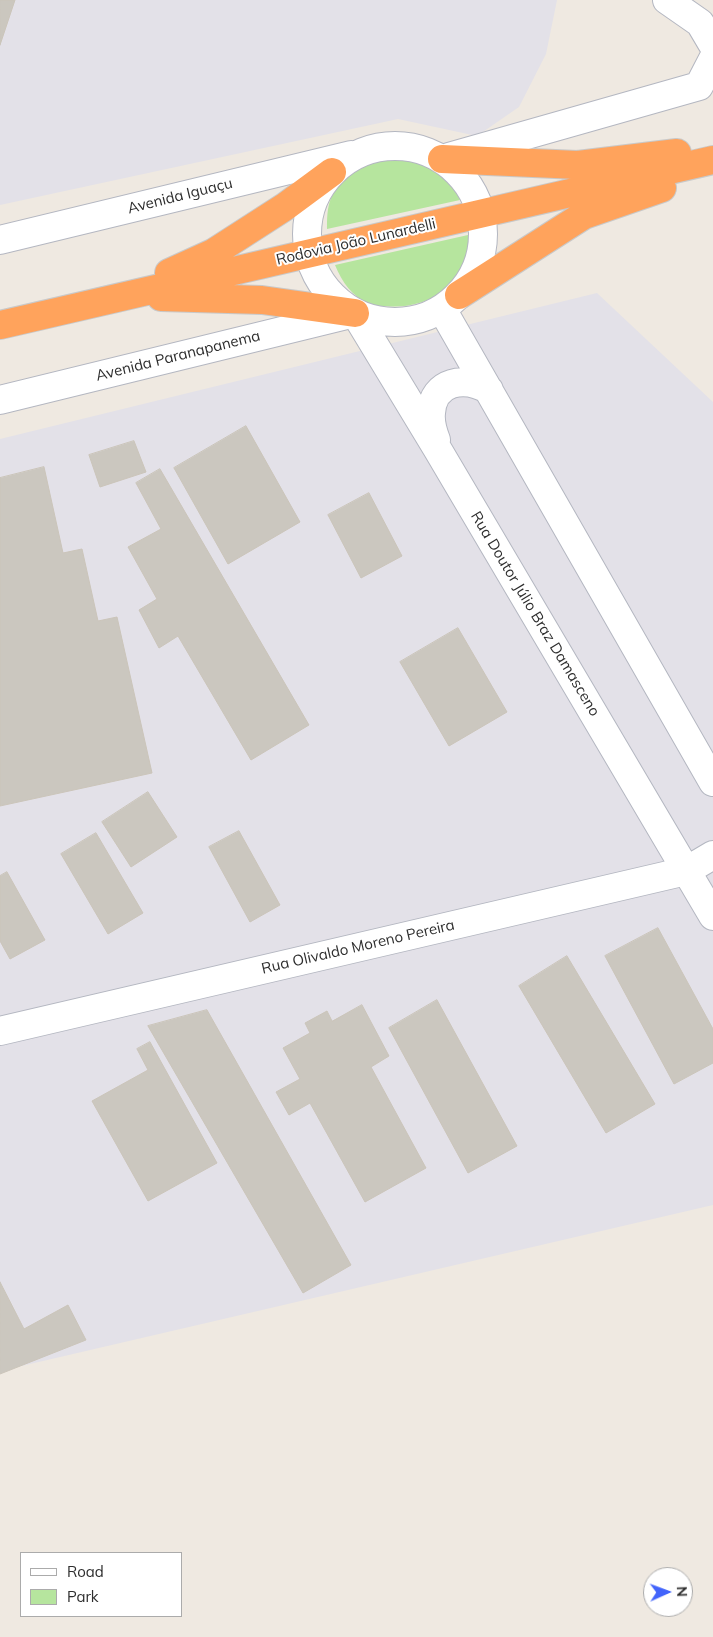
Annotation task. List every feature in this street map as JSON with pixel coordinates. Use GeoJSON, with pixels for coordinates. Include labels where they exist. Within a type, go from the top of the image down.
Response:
{"type":"FeatureCollection","features":[{"type":"Feature","properties":{"kind":"highway"},"geometry":{"type":"LineString","coordinates":[[442,159],[578,164],[713,149]]}},
{"type":"Feature","properties":{"kind":"highway","name":"Rodovia João Lunardelli"},"geometry":{"type":"LineString","coordinates":[[0,325],[713,160]]}},
{"type":"Feature","properties":{"kind":"highway"},"geometry":{"type":"LineString","coordinates":[[450,302],[584,215],[713,170]]}},
{"type":"Feature","properties":{"kind":"highway"},"geometry":{"type":"LineString","coordinates":[[120,296],[213,253],[286,206],[332,172]]}},
{"type":"Feature","properties":{"kind":"highway"},"geometry":{"type":"LineString","coordinates":[[120,296],[262,300],[355,313]]}},
{"type":"Feature","properties":{"kind":"street"},"geometry":{"type":"LineString","coordinates":[[666,0],[700,23],[713,45]]}},
{"type":"Feature","properties":{"kind":"street"},"geometry":{"type":"LineString","coordinates":[[442,159],[699,86],[713,59]]}},
{"type":"Feature","properties":{"kind":"street","name":"Avenida Iguaçu"},"geometry":{"type":"LineString","coordinates":[[0,240],[376,148],[393,145],[410,146],[427,151],[442,159],[456,170],[476,198],[481,214],[483,231],[480,257],[470,281],[450,302]]}},
{"type":"Feature","properties":{"kind":"street"},"geometry":{"type":"LineString","coordinates":[[360,153],[332,172],[321,186],[311,210],[307,236],[314,267],[321,281],[342,304],[355,313],[384,321],[399,322],[428,316],[450,302],[489,390],[713,782]]}},
{"type":"Feature","properties":{"kind":"street","name":"Avenida Paranapanema"},"geometry":{"type":"LineString","coordinates":[[0,400],[355,313]]}},
{"type":"Feature","properties":{"kind":"street","name":"Rua Doutor Júlio Braz Damasceno"},"geometry":{"type":"LineString","coordinates":[[355,313],[713,916]]}},
{"type":"Feature","properties":{"kind":"street"},"geometry":{"type":"LineString","coordinates":[[438,450],[432,429],[431,413],[439,392],[452,382],[470,381],[489,390]]}},
{"type":"Feature","properties":{"kind":"street","name":"Rua Olivaldo Moreno Pereira"},"geometry":{"type":"LineString","coordinates":[[0,1031],[686,871],[713,855]]}},
{"type":"Feature","properties":{"kind":"shaded area"},"geometry":{"type":"Polygon","coordinates":[[[0,0],[557,0],[546,54],[519,107],[477,136],[398,119],[0,205],[0,0]]]}},
{"type":"Feature","properties":{"kind":"shaded area"},"geometry":{"type":"Polygon","coordinates":[[[597,293],[713,402],[713,1205],[0,1371],[0,439],[597,293]]]}},
{"type":"Feature","properties":{"kind":"green space"},"geometry":{"type":"Polygon","coordinates":[[[402,157],[423,161],[440,170],[455,185],[460,200],[327,229],[331,198],[345,179],[372,161],[382,158],[402,157]]]}},
{"type":"Feature","properties":{"kind":"green space"},"geometry":{"type":"Polygon","coordinates":[[[468,235],[470,254],[458,278],[437,295],[412,305],[377,306],[364,301],[348,288],[335,265],[468,235]]]}},
{"type":"Feature","properties":{"kind":"building"},"geometry":{"type":"Polygon","coordinates":[[[0,0],[15,0],[0,45],[0,0]]]}},
{"type":"Feature","properties":{"kind":"building"},"geometry":{"type":"Polygon","coordinates":[[[246,426],[300,522],[228,564],[174,468],[246,426]]]}},
{"type":"Feature","properties":{"kind":"building"},"geometry":{"type":"Polygon","coordinates":[[[134,441],[146,472],[100,487],[89,455],[134,441]]]}},
{"type":"Feature","properties":{"kind":"building"},"geometry":{"type":"Polygon","coordinates":[[[44,467],[63,553],[82,549],[98,621],[117,617],[152,773],[0,806],[0,478],[44,467]]]}},
{"type":"Feature","properties":{"kind":"building"},"geometry":{"type":"Polygon","coordinates":[[[160,469],[309,725],[251,760],[178,636],[159,648],[139,610],[157,599],[128,547],[161,529],[136,483],[160,469]]]}},
{"type":"Feature","properties":{"kind":"building"},"geometry":{"type":"Polygon","coordinates":[[[369,493],[402,556],[361,578],[328,515],[369,493]]]}},
{"type":"Feature","properties":{"kind":"building"},"geometry":{"type":"Polygon","coordinates":[[[458,628],[507,712],[449,746],[400,662],[458,628]]]}},
{"type":"Feature","properties":{"kind":"building"},"geometry":{"type":"Polygon","coordinates":[[[148,792],[177,837],[131,867],[102,822],[148,792]]]}},
{"type":"Feature","properties":{"kind":"building"},"geometry":{"type":"Polygon","coordinates":[[[239,831],[280,905],[250,922],[209,847],[239,831]]]}},
{"type":"Feature","properties":{"kind":"building"},"geometry":{"type":"Polygon","coordinates":[[[96,833],[143,913],[108,934],[61,854],[96,833]]]}},
{"type":"Feature","properties":{"kind":"building"},"geometry":{"type":"Polygon","coordinates":[[[7,872],[45,940],[10,959],[0,941],[0,876],[7,872]]]}},
{"type":"Feature","properties":{"kind":"building"},"geometry":{"type":"Polygon","coordinates":[[[658,928],[713,1029],[713,1063],[674,1084],[605,956],[658,928]]]}},
{"type":"Feature","properties":{"kind":"building"},"geometry":{"type":"Polygon","coordinates":[[[567,956],[655,1104],[606,1133],[519,986],[567,956]]]}},
{"type":"Feature","properties":{"kind":"building"},"geometry":{"type":"Polygon","coordinates":[[[437,1000],[517,1146],[468,1173],[389,1028],[437,1000]]]}},
{"type":"Feature","properties":{"kind":"building"},"geometry":{"type":"Polygon","coordinates":[[[362,1005],[389,1056],[371,1067],[426,1168],[365,1202],[310,1103],[289,1115],[276,1092],[300,1079],[283,1048],[310,1033],[305,1023],[327,1011],[332,1021],[362,1005]]]}},
{"type":"Feature","properties":{"kind":"building"},"geometry":{"type":"Polygon","coordinates":[[[207,1010],[351,1265],[303,1293],[148,1026],[207,1010]]]}},
{"type":"Feature","properties":{"kind":"building"},"geometry":{"type":"Polygon","coordinates":[[[150,1042],[217,1163],[148,1201],[92,1101],[148,1070],[137,1049],[150,1042]]]}},
{"type":"Feature","properties":{"kind":"building"},"geometry":{"type":"Polygon","coordinates":[[[0,1282],[24,1329],[68,1305],[86,1340],[0,1374],[0,1282]]]}}]}
